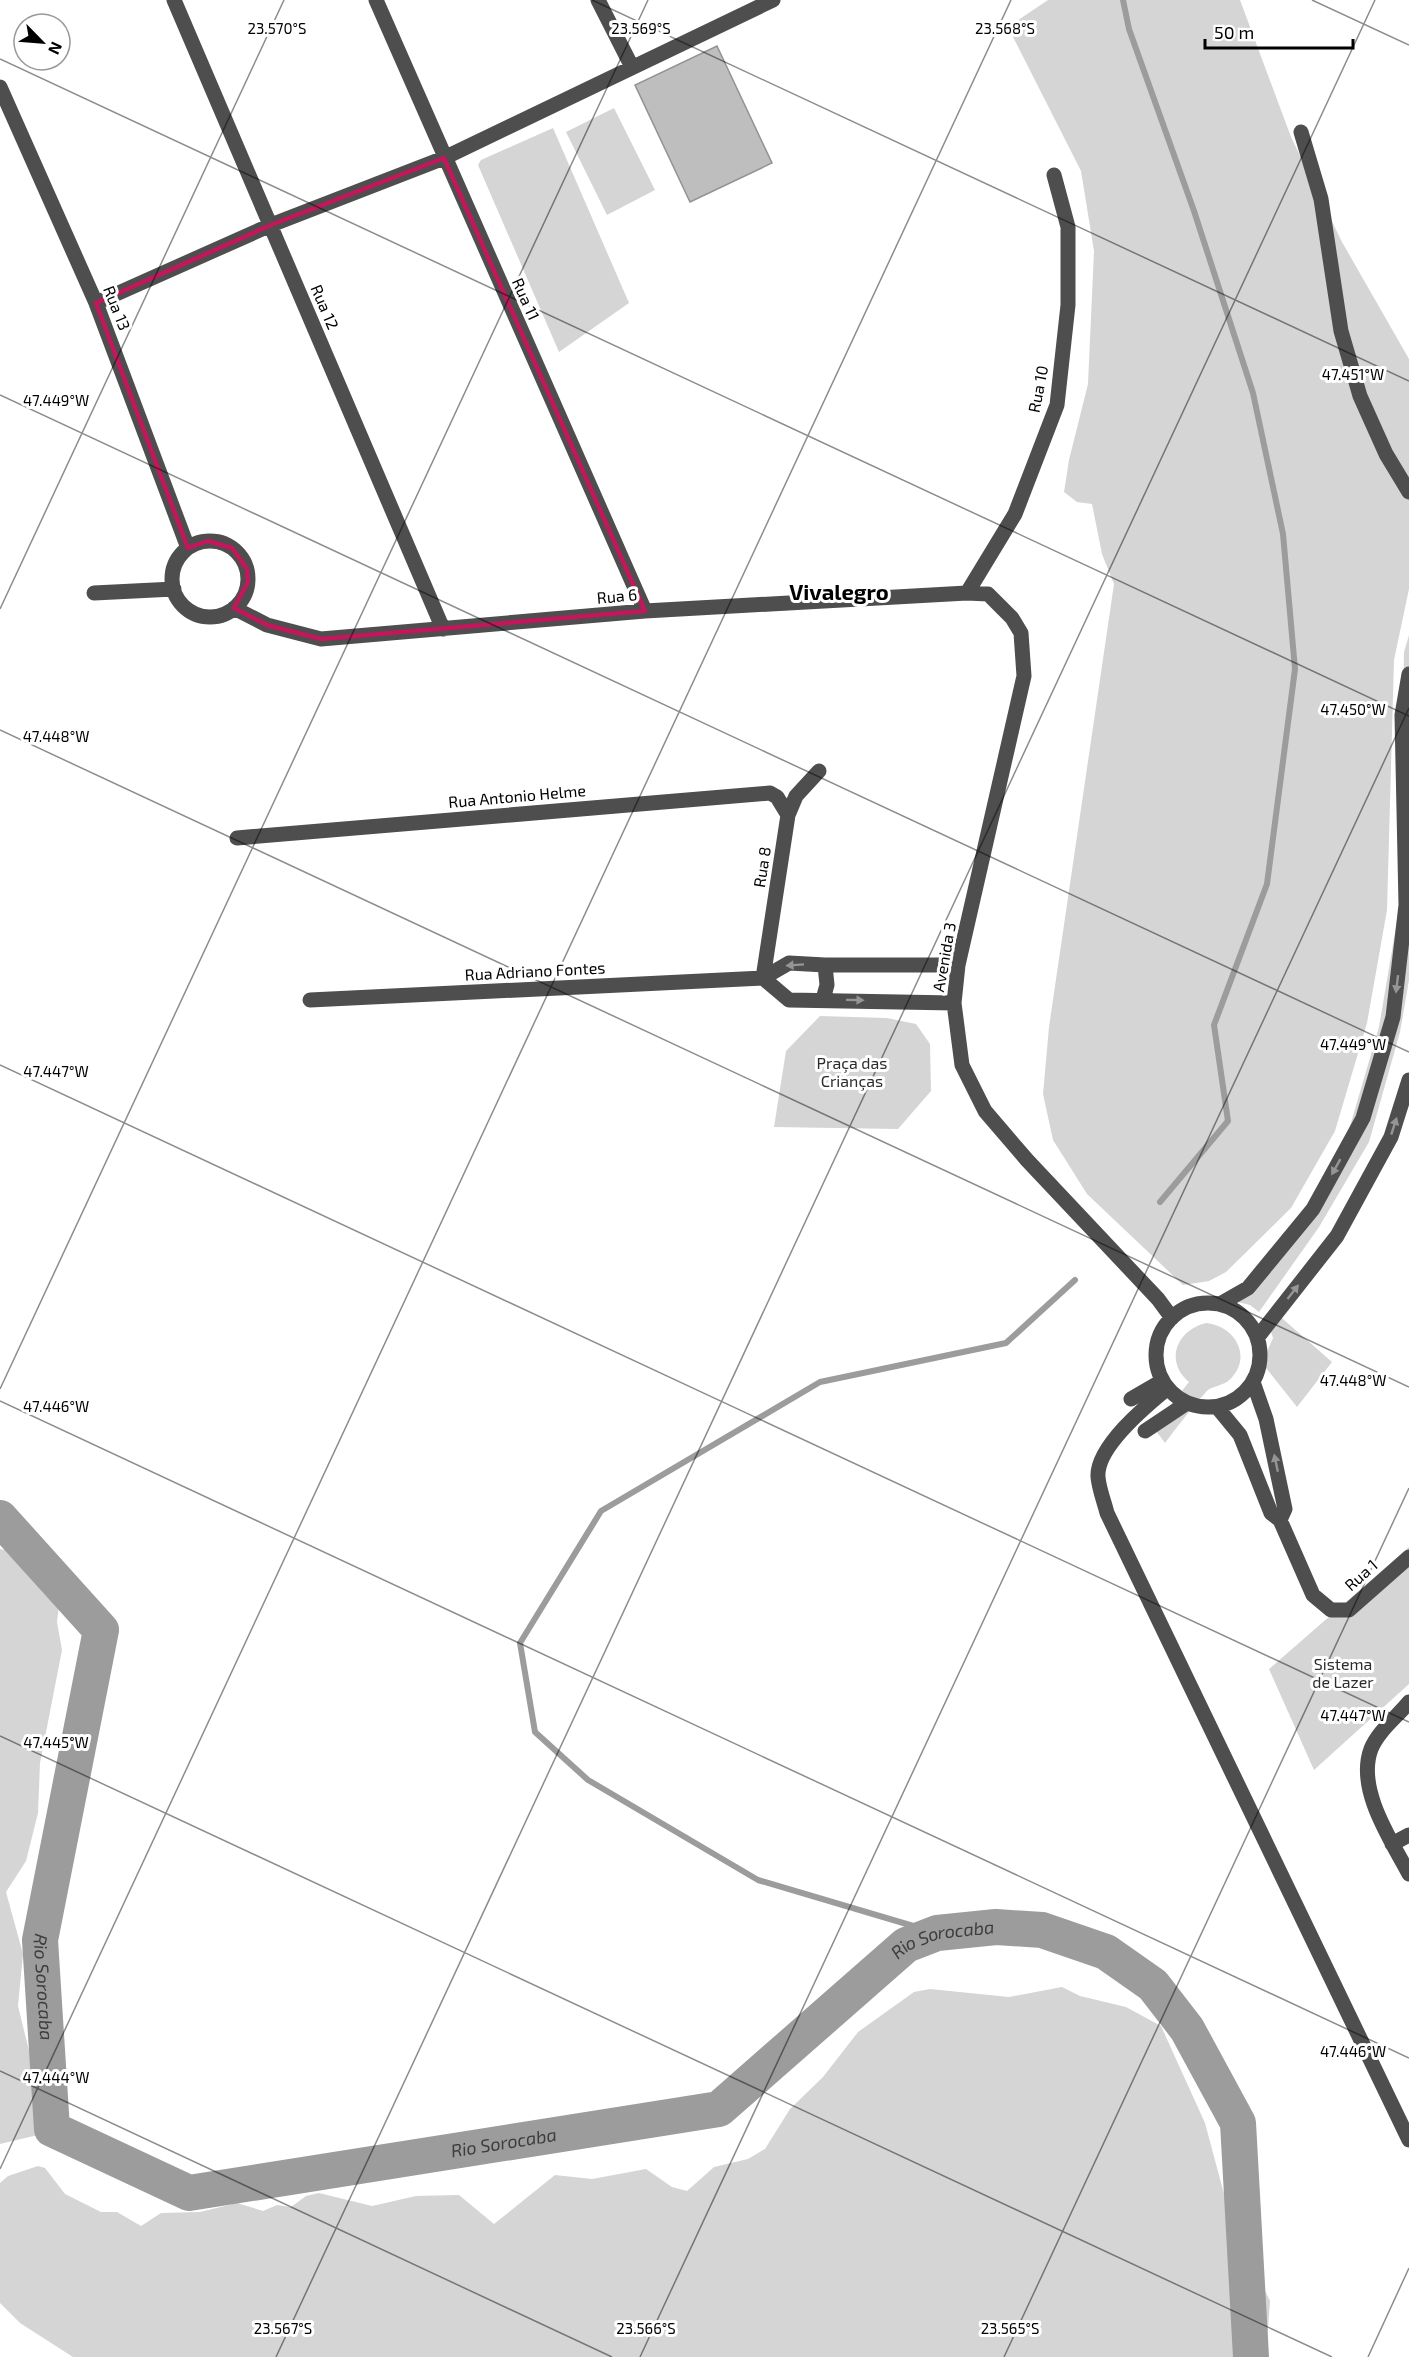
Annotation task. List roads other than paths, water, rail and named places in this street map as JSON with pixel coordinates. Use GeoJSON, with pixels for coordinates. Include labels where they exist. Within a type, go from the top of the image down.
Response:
{"type":"FeatureCollection","features":[{"type":"Feature","properties":{"kind":"street","name":"Rua 12"},"geometry":{"type":"LineString","coordinates":[[174,0],[443,629]]}},
{"type":"Feature","properties":{"kind":"street","name":"Rua 11"},"geometry":{"type":"LineString","coordinates":[[376,0],[645,611]]}},
{"type":"Feature","properties":{"kind":"street"},"geometry":{"type":"LineString","coordinates":[[598,0],[632,67]]}},
{"type":"Feature","properties":{"kind":"street"},"geometry":{"type":"LineString","coordinates":[[96,303],[271,225],[444,158],[767,1]]}},
{"type":"Feature","properties":{"kind":"street","name":"Rua 13"},"geometry":{"type":"LineString","coordinates":[[0,87],[96,303],[188,548]]}},
{"type":"Feature","properties":{"kind":"street"},"geometry":{"type":"LineString","coordinates":[[1301,132],[1321,199],[1341,331],[1360,396],[1386,454],[1409,492]]}},
{"type":"Feature","properties":{"kind":"street","name":"Rua 10"},"geometry":{"type":"LineString","coordinates":[[967,593],[1015,514],[1057,405],[1068,305],[1068,226],[1054,175]]}},
{"type":"Feature","properties":{"kind":"street"},"geometry":{"type":"LineString","coordinates":[[208,541],[221,543],[232,548],[241,557],[247,569],[248,582],[245,595],[234,608],[218,617],[205,617],[193,614],[183,607],[174,589],[172,573],[188,548],[208,541]]}},
{"type":"Feature","properties":{"kind":"street"},"geometry":{"type":"LineString","coordinates":[[94,593],[174,589]]}},
{"type":"Feature","properties":{"kind":"street","name":"Rua 6"},"geometry":{"type":"LineString","coordinates":[[234,608],[267,625],[321,639],[645,611],[967,593],[988,594],[1004,609]]}},
{"type":"Feature","properties":{"kind":"street","name":"Avenida 3"},"geometry":{"type":"LineString","coordinates":[[1004,609],[1021,633],[1024,676],[958,965],[954,1003],[962,1065],[985,1111],[1027,1160],[1158,1299],[1172,1318]]}},
{"type":"Feature","properties":{"kind":"street"},"geometry":{"type":"LineString","coordinates":[[1220,1304],[1248,1288],[1313,1209],[1363,1118],[1393,1017],[1406,905],[1402,715],[1409,674]]}},
{"type":"Feature","properties":{"kind":"street","name":"Rua 8"},"geometry":{"type":"LineString","coordinates":[[763,978],[788,815],[796,796],[819,771]]}},
{"type":"Feature","properties":{"kind":"street","name":"Rua Antonio Helme"},"geometry":{"type":"LineString","coordinates":[[237,838],[770,793],[777,797],[788,815]]}},
{"type":"Feature","properties":{"kind":"street","name":"Rua Adriano Fontes"},"geometry":{"type":"LineString","coordinates":[[310,1000],[763,978],[789,963],[958,965]]}},
{"type":"Feature","properties":{"kind":"street"},"geometry":{"type":"LineString","coordinates":[[823,999],[827,985],[825,965]]}},
{"type":"Feature","properties":{"kind":"street"},"geometry":{"type":"LineString","coordinates":[[763,978],[789,1000],[954,1003]]}},
{"type":"Feature","properties":{"kind":"street"},"geometry":{"type":"LineString","coordinates":[[1257,1338],[1337,1236],[1391,1137],[1409,1080]]}},
{"type":"Feature","properties":{"kind":"street"},"geometry":{"type":"LineString","coordinates":[[1203,1303],[1220,1304],[1236,1311],[1249,1323],[1257,1338],[1260,1353],[1259,1368],[1253,1382],[1237,1398],[1217,1407],[1202,1407],[1187,1403],[1173,1394],[1165,1384],[1157,1364],[1157,1347],[1162,1331],[1172,1318],[1187,1308],[1203,1303]]}},
{"type":"Feature","properties":{"kind":"street"},"geometry":{"type":"LineString","coordinates":[[1253,1382],[1266,1419],[1285,1509],[1280,1520]]}},
{"type":"Feature","properties":{"kind":"street"},"geometry":{"type":"LineString","coordinates":[[1131,1399],[1165,1384]]}},
{"type":"Feature","properties":{"kind":"street"},"geometry":{"type":"LineString","coordinates":[[1165,1384],[1129,1420],[1103,1456],[1098,1475],[1107,1513],[1409,2140]]}},
{"type":"Feature","properties":{"kind":"street"},"geometry":{"type":"LineString","coordinates":[[1145,1431],[1187,1403]]}},
{"type":"Feature","properties":{"kind":"street","name":"Rua 1"},"geometry":{"type":"LineString","coordinates":[[1217,1407],[1240,1435],[1271,1513],[1280,1520],[1313,1595],[1331,1610],[1349,1610],[1409,1557]]}},
{"type":"Feature","properties":{"kind":"street"},"geometry":{"type":"LineString","coordinates":[[1409,1702],[1371,1748],[1366,1771],[1377,1816],[1409,1874]]}},
{"type":"Feature","properties":{"kind":"street"},"geometry":{"type":"LineString","coordinates":[[1392,1844],[1409,1835]]}},
{"type":"Feature","properties":{"kind":"waterway"},"geometry":{"type":"LineString","coordinates":[[1123,0],[1129,29],[1194,211],[1253,393],[1283,534],[1295,669],[1267,884],[1214,1025],[1228,1121],[1160,1202]]}},
{"type":"Feature","properties":{"kind":"waterway"},"geometry":{"type":"LineString","coordinates":[[937,1933],[758,1880],[588,1780],[535,1732],[520,1643],[601,1511],[820,1382],[1006,1343],[1075,1280]]}},
{"type":"Feature","properties":{"kind":"waterway","name":"Rio Sorocaba"},"geometry":{"type":"LineString","coordinates":[[0,1518],[101,1630],[40,1940],[52,2129],[189,2193],[719,2109],[906,1945],[937,1933],[996,1927],[1042,1930],[1106,1952],[1153,1985],[1187,2029],[1238,2123],[1251,2357]]}},
{"type":"Feature","properties":{"kind":"district","name":"Vivalegro"},"geometry":{"type":"Point","coordinates":[839,592]}},
{"type":"Feature","properties":{"kind":"park label","name":"Praça das Crianças"},"geometry":{"type":"Point","coordinates":[852,1072]}},
{"type":"Feature","properties":{"kind":"park label","name":"Sistema de Lazer"},"geometry":{"type":"Point","coordinates":[1343,1673]}}]}
